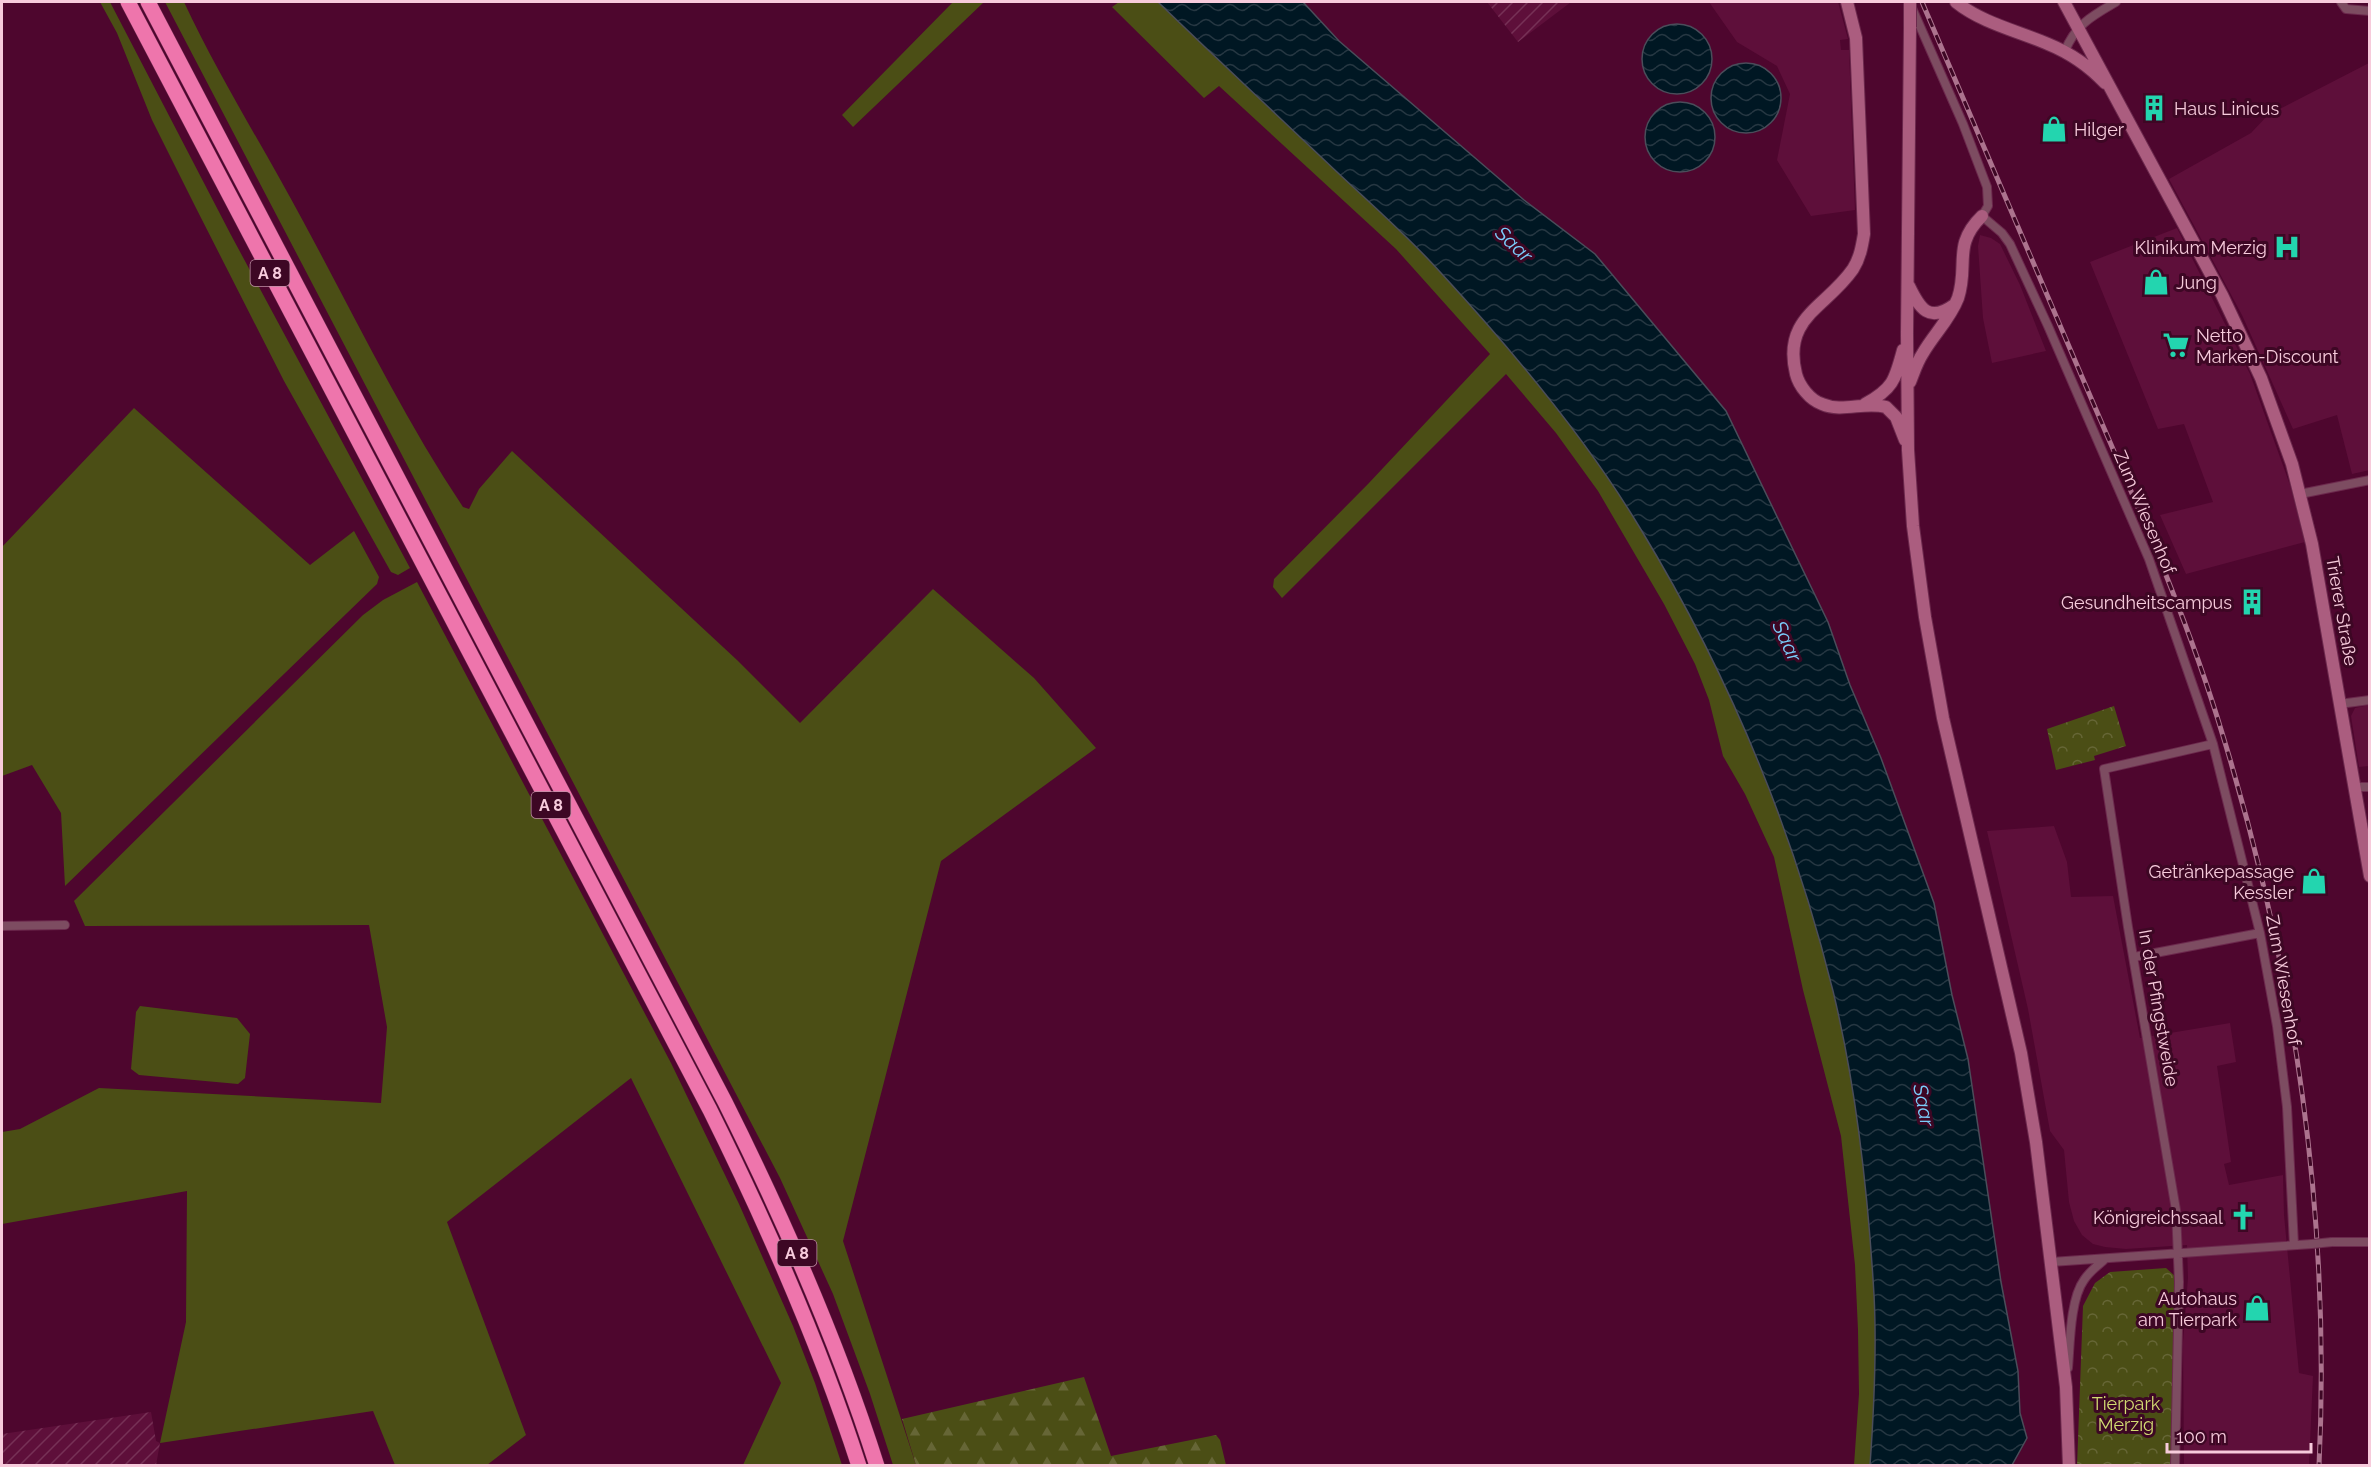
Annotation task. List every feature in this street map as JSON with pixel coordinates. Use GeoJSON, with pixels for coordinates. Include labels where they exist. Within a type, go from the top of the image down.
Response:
{"type":"FeatureCollection","features":[{"type":"Feature","properties":{"kind":"highway","name":"A 8"},"geometry":{"type":"LineString","coordinates":[[128,2],[683,1056],[752,1194],[825,1369],[859,1466]]}},
{"type":"Feature","properties":{"kind":"highway","name":"A 8"},"geometry":{"type":"LineString","coordinates":[[148,2],[698,1048],[762,1176],[793,1243],[842,1363],[877,1466]]}},
{"type":"Feature","properties":{"kind":"main road"},"geometry":{"type":"LineString","coordinates":[[1847,2],[1856,38],[1862,143],[1863,242],[1855,266],[1848,276],[1798,328],[1793,341],[1792,357],[1796,378],[1805,392],[1821,404],[1842,409],[1879,405],[1891,410],[1896,417],[1908,450]]}},
{"type":"Feature","properties":{"kind":"main road"},"geometry":{"type":"LineString","coordinates":[[1910,2],[1906,334],[1908,450],[1913,526],[1925,617],[1943,718],[2021,1053],[2036,1142],[2066,1387],[2069,1466]]}},
{"type":"Feature","properties":{"kind":"main road","name":"Trierer Straße"},"geometry":{"type":"LineString","coordinates":[[1956,2],[1982,18],[2065,51],[2094,71],[2118,101]]}},
{"type":"Feature","properties":{"kind":"main road","name":"Trierer Straße"},"geometry":{"type":"LineString","coordinates":[[2064,2],[2222,296],[2245,343],[2276,417],[2300,494],[2312,544],[2370,876]]}},
{"type":"Feature","properties":{"kind":"main road"},"geometry":{"type":"LineString","coordinates":[[1907,389],[1923,352],[1946,322],[1954,305],[1960,288],[1964,243],[1972,226],[1982,216]]}},
{"type":"Feature","properties":{"kind":"main road"},"geometry":{"type":"LineString","coordinates":[[1908,284],[1916,301],[1926,312],[1938,314],[1954,305]]}},
{"type":"Feature","properties":{"kind":"main road"},"geometry":{"type":"LineString","coordinates":[[1864,405],[1883,394],[1896,375],[1906,334]]}},
{"type":"Feature","properties":{"kind":"street"},"geometry":{"type":"LineString","coordinates":[[1910,2],[1963,124],[1987,187],[1988,206],[1982,216]]}},
{"type":"Feature","properties":{"kind":"street"},"geometry":{"type":"LineString","coordinates":[[2065,51],[2072,33],[2078,27],[2115,2]]}},
{"type":"Feature","properties":{"kind":"street"},"geometry":{"type":"LineString","coordinates":[[2341,2],[2346,9],[2370,11]]}},
{"type":"Feature","properties":{"kind":"street","name":"Zum Wiesenhof"},"geometry":{"type":"LineString","coordinates":[[1982,216],[2002,233],[2010,244],[2048,326],[2149,559],[2213,744],[2260,933],[2283,1065],[2294,1245]]}},
{"type":"Feature","properties":{"kind":"street"},"geometry":{"type":"LineString","coordinates":[[2300,494],[2370,480]]}},
{"type":"Feature","properties":{"kind":"street"},"geometry":{"type":"LineString","coordinates":[[2339,705],[2370,700]]}},
{"type":"Feature","properties":{"kind":"street","name":"In der Pfingstweide"},"geometry":{"type":"LineString","coordinates":[[2175,1466],[2179,1254],[2176,1210],[2104,768],[2213,744]]}},
{"type":"Feature","properties":{"kind":"street"},"geometry":{"type":"LineString","coordinates":[[2355,787],[2370,787]]}},
{"type":"Feature","properties":{"kind":"street"},"geometry":{"type":"LineString","coordinates":[[2,926],[65,925]]}},
{"type":"Feature","properties":{"kind":"street"},"geometry":{"type":"LineString","coordinates":[[2134,957],[2260,933]]}},
{"type":"Feature","properties":{"kind":"street"},"geometry":{"type":"LineString","coordinates":[[2051,1262],[2332,1242],[2370,1242]]}},
{"type":"Feature","properties":{"kind":"street"},"geometry":{"type":"LineString","coordinates":[[2066,1387],[2074,1312],[2080,1286],[2093,1269],[2104,1260]]}},
{"type":"Feature","properties":{"kind":"shaded area"},"geometry":{"type":"Polygon","coordinates":[[[1487,2],[1571,2],[1518,42],[1487,2]]]}},
{"type":"Feature","properties":{"kind":"shaded area"},"geometry":{"type":"Polygon","coordinates":[[[1709,2],[1838,2],[1848,39],[1840,40],[1841,50],[1849,50],[1855,210],[1811,216],[1777,160],[1790,94],[1777,66],[1737,42],[1709,2]]]}},
{"type":"Feature","properties":{"kind":"shaded area","name":"Klinikum Merzig"},"geometry":{"type":"Polygon","coordinates":[[[2369,63],[2370,470],[2352,474],[2337,415],[2293,429],[2242,315],[2169,179],[2251,133],[2268,115],[2369,63]]]}},
{"type":"Feature","properties":{"kind":"shaded area"},"geometry":{"type":"Polygon","coordinates":[[[2177,228],[2250,374],[2290,485],[2305,542],[2186,574],[2160,515],[2213,502],[2184,424],[2158,429],[2090,262],[2177,228]]]}},
{"type":"Feature","properties":{"kind":"shaded area"},"geometry":{"type":"Polygon","coordinates":[[[1980,235],[2000,244],[2020,285],[2046,351],[1992,363],[1983,318],[1978,246],[1980,235]]]}},
{"type":"Feature","properties":{"kind":"shaded area"},"geometry":{"type":"Polygon","coordinates":[[[2369,705],[2369,766],[2359,767],[2351,716],[2355,708],[2369,705]]]}},
{"type":"Feature","properties":{"kind":"shaded area"},"geometry":{"type":"Polygon","coordinates":[[[2054,826],[2067,862],[2071,897],[2113,896],[2140,1038],[2230,1023],[2236,1062],[2217,1066],[2231,1162],[2224,1164],[2229,1185],[2283,1175],[2284,1215],[2299,1373],[2313,1376],[2309,1465],[2184,1465],[2183,1343],[2188,1278],[2187,1245],[2126,1249],[2105,1247],[2093,1244],[2082,1235],[2074,1221],[2069,1202],[2064,1150],[2050,1131],[2028,1009],[1987,831],[2054,826]]]}},
{"type":"Feature","properties":{"kind":"shaded area"},"geometry":{"type":"Polygon","coordinates":[[[151,1412],[156,1441],[160,1443],[156,1465],[2,1465],[2,1434],[151,1412]]]}},
{"type":"Feature","properties":{"kind":"green space"},"geometry":{"type":"Polygon","coordinates":[[[100,2],[110,2],[231,235],[410,568],[398,575],[391,572],[284,381],[152,120],[117,33],[100,2]]]}},
{"type":"Feature","properties":{"kind":"green space"},"geometry":{"type":"Polygon","coordinates":[[[165,2],[184,2],[212,58],[400,402],[463,507],[469,509],[479,489],[512,451],[737,660],[800,723],[933,589],[1034,678],[1096,748],[941,861],[843,1241],[916,1465],[893,1465],[870,1394],[833,1294],[780,1178],[165,2]]]}},
{"type":"Feature","properties":{"kind":"green space"},"geometry":{"type":"Polygon","coordinates":[[[953,2],[984,2],[853,127],[842,115],[953,2]]]}},
{"type":"Feature","properties":{"kind":"green space"},"geometry":{"type":"Polygon","coordinates":[[[1119,2],[1158,2],[1403,234],[1441,273],[1521,364],[1596,461],[1640,528],[1701,638],[1754,752],[1798,870],[1833,991],[1849,1066],[1865,1180],[1875,1316],[1874,1402],[1870,1465],[1854,1465],[1859,1394],[1858,1330],[1855,1265],[1841,1136],[1803,990],[1774,857],[1745,794],[1723,756],[1709,700],[1695,664],[1664,604],[1598,491],[1556,433],[1506,374],[1282,598],[1273,587],[1274,579],[1368,484],[1490,354],[1396,249],[1219,86],[1204,98],[1112,7],[1119,2]]]}},
{"type":"Feature","properties":{"kind":"green space"},"geometry":{"type":"Polygon","coordinates":[[[134,408],[310,565],[354,531],[379,577],[377,584],[65,886],[61,813],[32,765],[2,776],[2,547],[134,408]]]}},
{"type":"Feature","properties":{"kind":"green space"},"geometry":{"type":"Polygon","coordinates":[[[417,582],[671,1063],[739,1204],[793,1326],[842,1465],[743,1465],[781,1383],[631,1078],[447,1222],[526,1435],[487,1465],[395,1465],[373,1411],[160,1443],[186,1322],[187,1191],[2,1224],[2,1132],[20,1129],[99,1088],[381,1103],[387,1027],[369,925],[85,926],[74,901],[363,615],[383,600],[417,582]]]}},
{"type":"Feature","properties":{"kind":"green space"},"geometry":{"type":"Polygon","coordinates":[[[2114,706],[2126,746],[2094,756],[2095,760],[2056,770],[2047,729],[2114,706]]]}},
{"type":"Feature","properties":{"kind":"green space"},"geometry":{"type":"Polygon","coordinates":[[[140,1006],[237,1018],[250,1034],[245,1078],[238,1084],[139,1075],[131,1069],[136,1012],[140,1006]]]}},
{"type":"Feature","properties":{"kind":"green space","name":"Tierpark Merzig"},"geometry":{"type":"Polygon","coordinates":[[[2166,1268],[2176,1277],[2171,1465],[2077,1466],[2083,1306],[2095,1283],[2110,1272],[2166,1268]]]}},
{"type":"Feature","properties":{"kind":"green space"},"geometry":{"type":"Polygon","coordinates":[[[1084,1377],[1111,1456],[1216,1435],[1220,1440],[1226,1465],[916,1465],[902,1419],[1084,1377]]]}},
{"type":"Feature","properties":{"kind":"water","name":"Saar"},"geometry":{"type":"Polygon","coordinates":[[[1158,2],[1303,2],[1339,41],[1524,200],[1595,254],[1726,411],[1828,622],[1934,903],[1952,995],[1968,1059],[2001,1282],[2018,1371],[2020,1413],[2027,1438],[2012,1465],[1870,1465],[1874,1402],[1875,1316],[1865,1180],[1849,1066],[1833,991],[1798,870],[1754,752],[1729,695],[1672,582],[1619,494],[1572,428],[1441,273],[1403,234],[1158,2]]]}},
{"type":"Feature","properties":{"kind":"water"},"geometry":{"type":"Polygon","coordinates":[[[1677,24],[1696,30],[1706,40],[1712,59],[1706,78],[1696,88],[1677,94],[1658,88],[1648,78],[1642,59],[1648,40],[1658,30],[1677,24]]]}},
{"type":"Feature","properties":{"kind":"water"},"geometry":{"type":"Polygon","coordinates":[[[1746,63],[1765,69],[1775,79],[1781,98],[1775,117],[1765,127],[1746,133],[1727,127],[1717,117],[1711,98],[1717,79],[1727,69],[1746,63]]]}},
{"type":"Feature","properties":{"kind":"water"},"geometry":{"type":"Polygon","coordinates":[[[1680,102],[1699,108],[1709,118],[1715,137],[1709,156],[1699,166],[1680,172],[1661,166],[1651,156],[1645,137],[1651,118],[1661,108],[1680,102]]]}},
{"type":"Feature","properties":{"kind":"railway"},"geometry":{"type":"LineString","coordinates":[[1922,2],[2163,569],[2210,694],[2248,825],[2270,914],[2288,1005],[2313,1188],[2319,1281],[2321,1373],[2319,1466]]}},
{"type":"Feature","properties":{"kind":"place","name":"Haus Linicus"},"geometry":{"type":"Point","coordinates":[2154,108]}},
{"type":"Feature","properties":{"kind":"place","name":"Hilger"},"geometry":{"type":"Point","coordinates":[2054,129]}},
{"type":"Feature","properties":{"kind":"place","name":"Klinikum Merzig"},"geometry":{"type":"Point","coordinates":[2287,247]}},
{"type":"Feature","properties":{"kind":"place","name":"Jung"},"geometry":{"type":"Point","coordinates":[2156,282]}},
{"type":"Feature","properties":{"kind":"place","name":"Netto Marken-Discount"},"geometry":{"type":"Point","coordinates":[2176,345]}},
{"type":"Feature","properties":{"kind":"place","name":"Gesundheitscampus"},"geometry":{"type":"Point","coordinates":[2252,602]}},
{"type":"Feature","properties":{"kind":"place","name":"Getränkepassage Kessler"},"geometry":{"type":"Point","coordinates":[2314,881]}},
{"type":"Feature","properties":{"kind":"place","name":"Königreichssaal"},"geometry":{"type":"Point","coordinates":[2243,1217]}},
{"type":"Feature","properties":{"kind":"place","name":"Autohaus am Tierpark"},"geometry":{"type":"Point","coordinates":[2257,1308]}}]}
